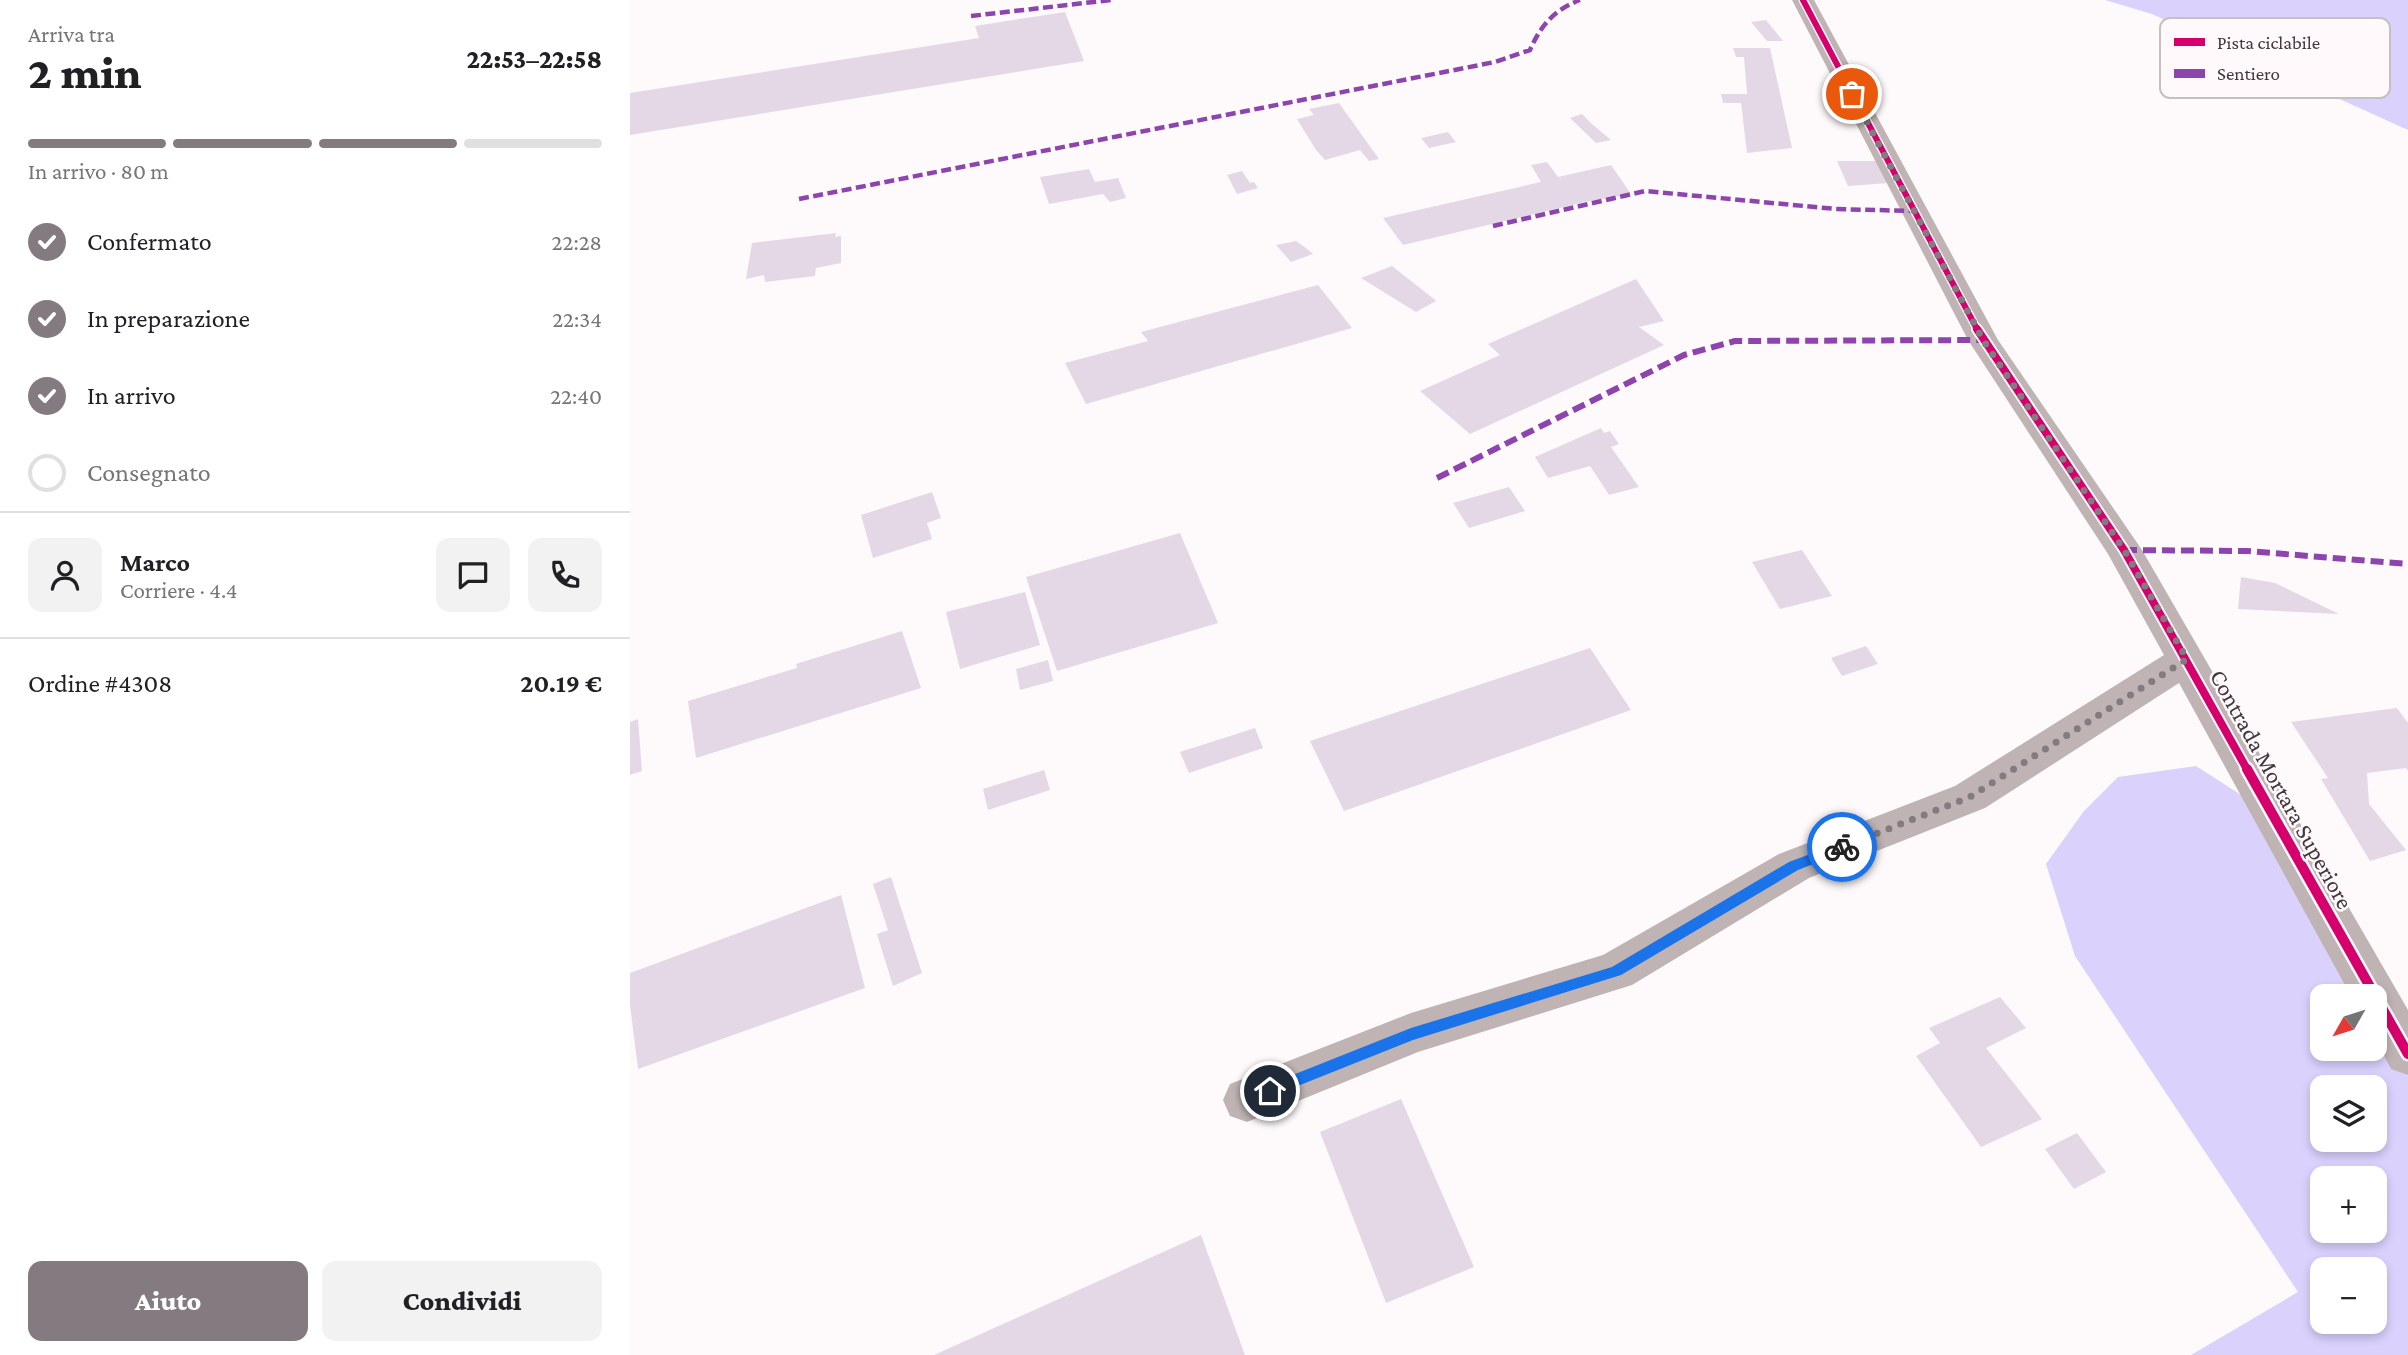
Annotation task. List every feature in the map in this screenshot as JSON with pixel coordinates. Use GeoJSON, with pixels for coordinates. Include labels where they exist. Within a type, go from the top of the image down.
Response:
{"type":"FeatureCollection","features":[{"type":"Feature","properties":{"kind":"street","name":"Contrada Mortara Superiore"},"geometry":{"type":"LineString","coordinates":[[1803,0],[1983,340],[2124,550],[2408,1054]]}},
{"type":"Feature","properties":{"kind":"street"},"geometry":{"type":"LineString","coordinates":[[1247,1100],[1411,1034],[1616,971],[1794,866],[1970,797],[2187,659]]}},
{"type":"Feature","properties":{"kind":"shaded area"},"geometry":{"type":"Polygon","coordinates":[[[2105,0],[2408,0],[2408,130],[2337,98],[2390,98],[2390,18],[2161,18],[2105,0]]]}},
{"type":"Feature","properties":{"kind":"shaded area"},"geometry":{"type":"Polygon","coordinates":[[[2196,766],[2252,802],[2354,984],[2310,984],[2310,1061],[2387,1061],[2387,1040],[2408,1076],[2408,1355],[2191,1355],[2298,1292],[2075,956],[2046,864],[2084,811],[2118,777],[2196,766]]]}},
{"type":"Feature","properties":{"kind":"building"},"geometry":{"type":"Polygon","coordinates":[[[1065,12],[1084,61],[630,135],[630,93],[979,38],[975,26],[1065,12]]]}},
{"type":"Feature","properties":{"kind":"building"},"geometry":{"type":"Polygon","coordinates":[[[1766,20],[1783,41],[1767,41],[1751,22],[1766,20]]]}},
{"type":"Feature","properties":{"kind":"building"},"geometry":{"type":"Polygon","coordinates":[[[1733,48],[1770,48],[1792,148],[1747,153],[1741,103],[1723,103],[1721,94],[1747,94],[1744,57],[1736,57],[1733,48]]]}},
{"type":"Feature","properties":{"kind":"building"},"geometry":{"type":"Polygon","coordinates":[[[1339,103],[1379,159],[1369,161],[1360,150],[1325,160],[1316,150],[1297,119],[1314,115],[1309,109],[1339,103]]]}},
{"type":"Feature","properties":{"kind":"building"},"geometry":{"type":"Polygon","coordinates":[[[1582,114],[1611,140],[1596,143],[1570,118],[1582,114]]]}},
{"type":"Feature","properties":{"kind":"building"},"geometry":{"type":"Polygon","coordinates":[[[1448,132],[1456,142],[1429,148],[1421,138],[1448,132]]]}},
{"type":"Feature","properties":{"kind":"building"},"geometry":{"type":"Polygon","coordinates":[[[1837,161],[1876,161],[1888,183],[1848,186],[1837,161]]]}},
{"type":"Feature","properties":{"kind":"building"},"geometry":{"type":"Polygon","coordinates":[[[1547,162],[1558,177],[1611,165],[1631,194],[1585,202],[1403,245],[1383,218],[1541,182],[1531,165],[1547,162]]]}},
{"type":"Feature","properties":{"kind":"building"},"geometry":{"type":"Polygon","coordinates":[[[1089,169],[1095,182],[1118,178],[1126,198],[1110,202],[1103,194],[1049,204],[1040,177],[1089,169]]]}},
{"type":"Feature","properties":{"kind":"building"},"geometry":{"type":"Polygon","coordinates":[[[1242,171],[1250,183],[1254,182],[1258,188],[1237,194],[1227,175],[1242,171]]]}},
{"type":"Feature","properties":{"kind":"building"},"geometry":{"type":"Polygon","coordinates":[[[836,233],[835,237],[841,236],[841,263],[816,268],[815,276],[765,282],[764,275],[746,279],[752,243],[836,233]]]}},
{"type":"Feature","properties":{"kind":"building"},"geometry":{"type":"Polygon","coordinates":[[[1296,241],[1313,254],[1291,262],[1276,245],[1296,241]]]}},
{"type":"Feature","properties":{"kind":"building"},"geometry":{"type":"Polygon","coordinates":[[[1392,266],[1436,301],[1416,312],[1361,278],[1392,266]]]}},
{"type":"Feature","properties":{"kind":"building"},"geometry":{"type":"Polygon","coordinates":[[[1636,279],[1664,321],[1639,327],[1664,345],[1470,434],[1420,391],[1500,355],[1488,344],[1636,279]]]}},
{"type":"Feature","properties":{"kind":"building"},"geometry":{"type":"Polygon","coordinates":[[[1318,285],[1352,328],[1086,404],[1065,363],[1148,341],[1141,332],[1318,285]]]}},
{"type":"Feature","properties":{"kind":"building"},"geometry":{"type":"Polygon","coordinates":[[[1601,428],[1604,433],[1610,431],[1619,444],[1611,447],[1639,487],[1609,495],[1590,466],[1548,478],[1535,457],[1601,428]]]}},
{"type":"Feature","properties":{"kind":"building"},"geometry":{"type":"Polygon","coordinates":[[[1509,487],[1525,511],[1469,528],[1453,503],[1509,487]]]}},
{"type":"Feature","properties":{"kind":"building"},"geometry":{"type":"Polygon","coordinates":[[[932,492],[941,518],[927,523],[932,539],[873,558],[861,515],[932,492]]]}},
{"type":"Feature","properties":{"kind":"building"},"geometry":{"type":"Polygon","coordinates":[[[1180,533],[1218,623],[1057,671],[1026,577],[1180,533]]]}},
{"type":"Feature","properties":{"kind":"building"},"geometry":{"type":"Polygon","coordinates":[[[1802,550],[1832,596],[1780,609],[1752,562],[1802,550]]]}},
{"type":"Feature","properties":{"kind":"building"},"geometry":{"type":"Polygon","coordinates":[[[2241,577],[2275,583],[2339,614],[2238,609],[2241,577]]]}},
{"type":"Feature","properties":{"kind":"building"},"geometry":{"type":"Polygon","coordinates":[[[1025,592],[1040,645],[960,669],[946,612],[1025,592]]]}},
{"type":"Feature","properties":{"kind":"building"},"geometry":{"type":"Polygon","coordinates":[[[902,631],[921,688],[696,758],[688,701],[797,668],[796,664],[902,631]]]}},
{"type":"Feature","properties":{"kind":"building"},"geometry":{"type":"Polygon","coordinates":[[[1866,646],[1878,664],[1842,676],[1831,658],[1866,646]]]}},
{"type":"Feature","properties":{"kind":"building"},"geometry":{"type":"Polygon","coordinates":[[[1590,648],[1631,710],[1344,811],[1310,741],[1590,648]]]}},
{"type":"Feature","properties":{"kind":"building"},"geometry":{"type":"Polygon","coordinates":[[[1048,660],[1053,681],[1020,690],[1016,669],[1048,660]]]}},
{"type":"Feature","properties":{"kind":"building"},"geometry":{"type":"Polygon","coordinates":[[[2397,708],[2408,723],[2408,771],[2406,768],[2367,773],[2369,804],[2406,850],[2370,861],[2321,779],[2328,778],[2291,722],[2397,708]]]}},
{"type":"Feature","properties":{"kind":"building"},"geometry":{"type":"Polygon","coordinates":[[[638,719],[642,771],[630,775],[630,722],[638,719]]]}},
{"type":"Feature","properties":{"kind":"building"},"geometry":{"type":"Polygon","coordinates":[[[1255,728],[1263,748],[1189,773],[1180,752],[1255,728]]]}},
{"type":"Feature","properties":{"kind":"building"},"geometry":{"type":"Polygon","coordinates":[[[1044,770],[1050,790],[988,810],[983,789],[1044,770]]]}},
{"type":"Feature","properties":{"kind":"building"},"geometry":{"type":"Polygon","coordinates":[[[891,877],[922,973],[893,986],[877,934],[888,930],[873,884],[891,877]]]}},
{"type":"Feature","properties":{"kind":"building"},"geometry":{"type":"Polygon","coordinates":[[[841,895],[865,988],[638,1069],[630,1005],[630,973],[841,895]]]}},
{"type":"Feature","properties":{"kind":"building"},"geometry":{"type":"Polygon","coordinates":[[[2000,997],[2026,1028],[1986,1048],[2042,1119],[1981,1147],[1916,1056],[1940,1043],[1929,1028],[2000,997]]]}},
{"type":"Feature","properties":{"kind":"building"},"geometry":{"type":"Polygon","coordinates":[[[1401,1099],[1474,1267],[1386,1303],[1320,1132],[1401,1099]]]}},
{"type":"Feature","properties":{"kind":"building"},"geometry":{"type":"Polygon","coordinates":[[[2077,1133],[2106,1172],[2074,1189],[2045,1149],[2077,1133]]]}},
{"type":"Feature","properties":{"kind":"building"},"geometry":{"type":"Polygon","coordinates":[[[1201,1235],[1245,1355],[934,1355],[1201,1235]]]}},
{"type":"Feature","properties":{"kind":"marked path"},"geometry":{"type":"LineString","coordinates":[[971,16],[1111,0]]}},
{"type":"Feature","properties":{"kind":"marked path"},"geometry":{"type":"LineString","coordinates":[[799,199],[1495,62],[1530,50],[1549,19],[1562,8],[1580,0]]}},
{"type":"Feature","properties":{"kind":"marked path"},"geometry":{"type":"LineString","coordinates":[[1493,226],[1645,191],[1836,209],[1914,211]]}},
{"type":"Feature","properties":{"kind":"marked path"},"geometry":{"type":"LineString","coordinates":[[1437,478],[1684,355],[1735,341],[1983,340]]}},
{"type":"Feature","properties":{"kind":"marked path"},"geometry":{"type":"LineString","coordinates":[[2124,550],[2247,551],[2408,564]]}},
{"type":"Feature","properties":{"kind":"cycle path"},"geometry":{"type":"LineString","coordinates":[[1803,0],[1983,340],[2124,550],[2408,1054]]}},
{"type":"Feature","properties":{"kind":"way so far"},"geometry":{"type":"LineString","coordinates":[[1842,847],[1970,797],[2187,659],[2124,550],[1983,340],[1852,94]]}},
{"type":"Feature","properties":{"kind":"route"},"geometry":{"type":"LineString","coordinates":[[1270,1091],[1411,1034],[1616,971],[1794,866],[1842,847]]}}]}
